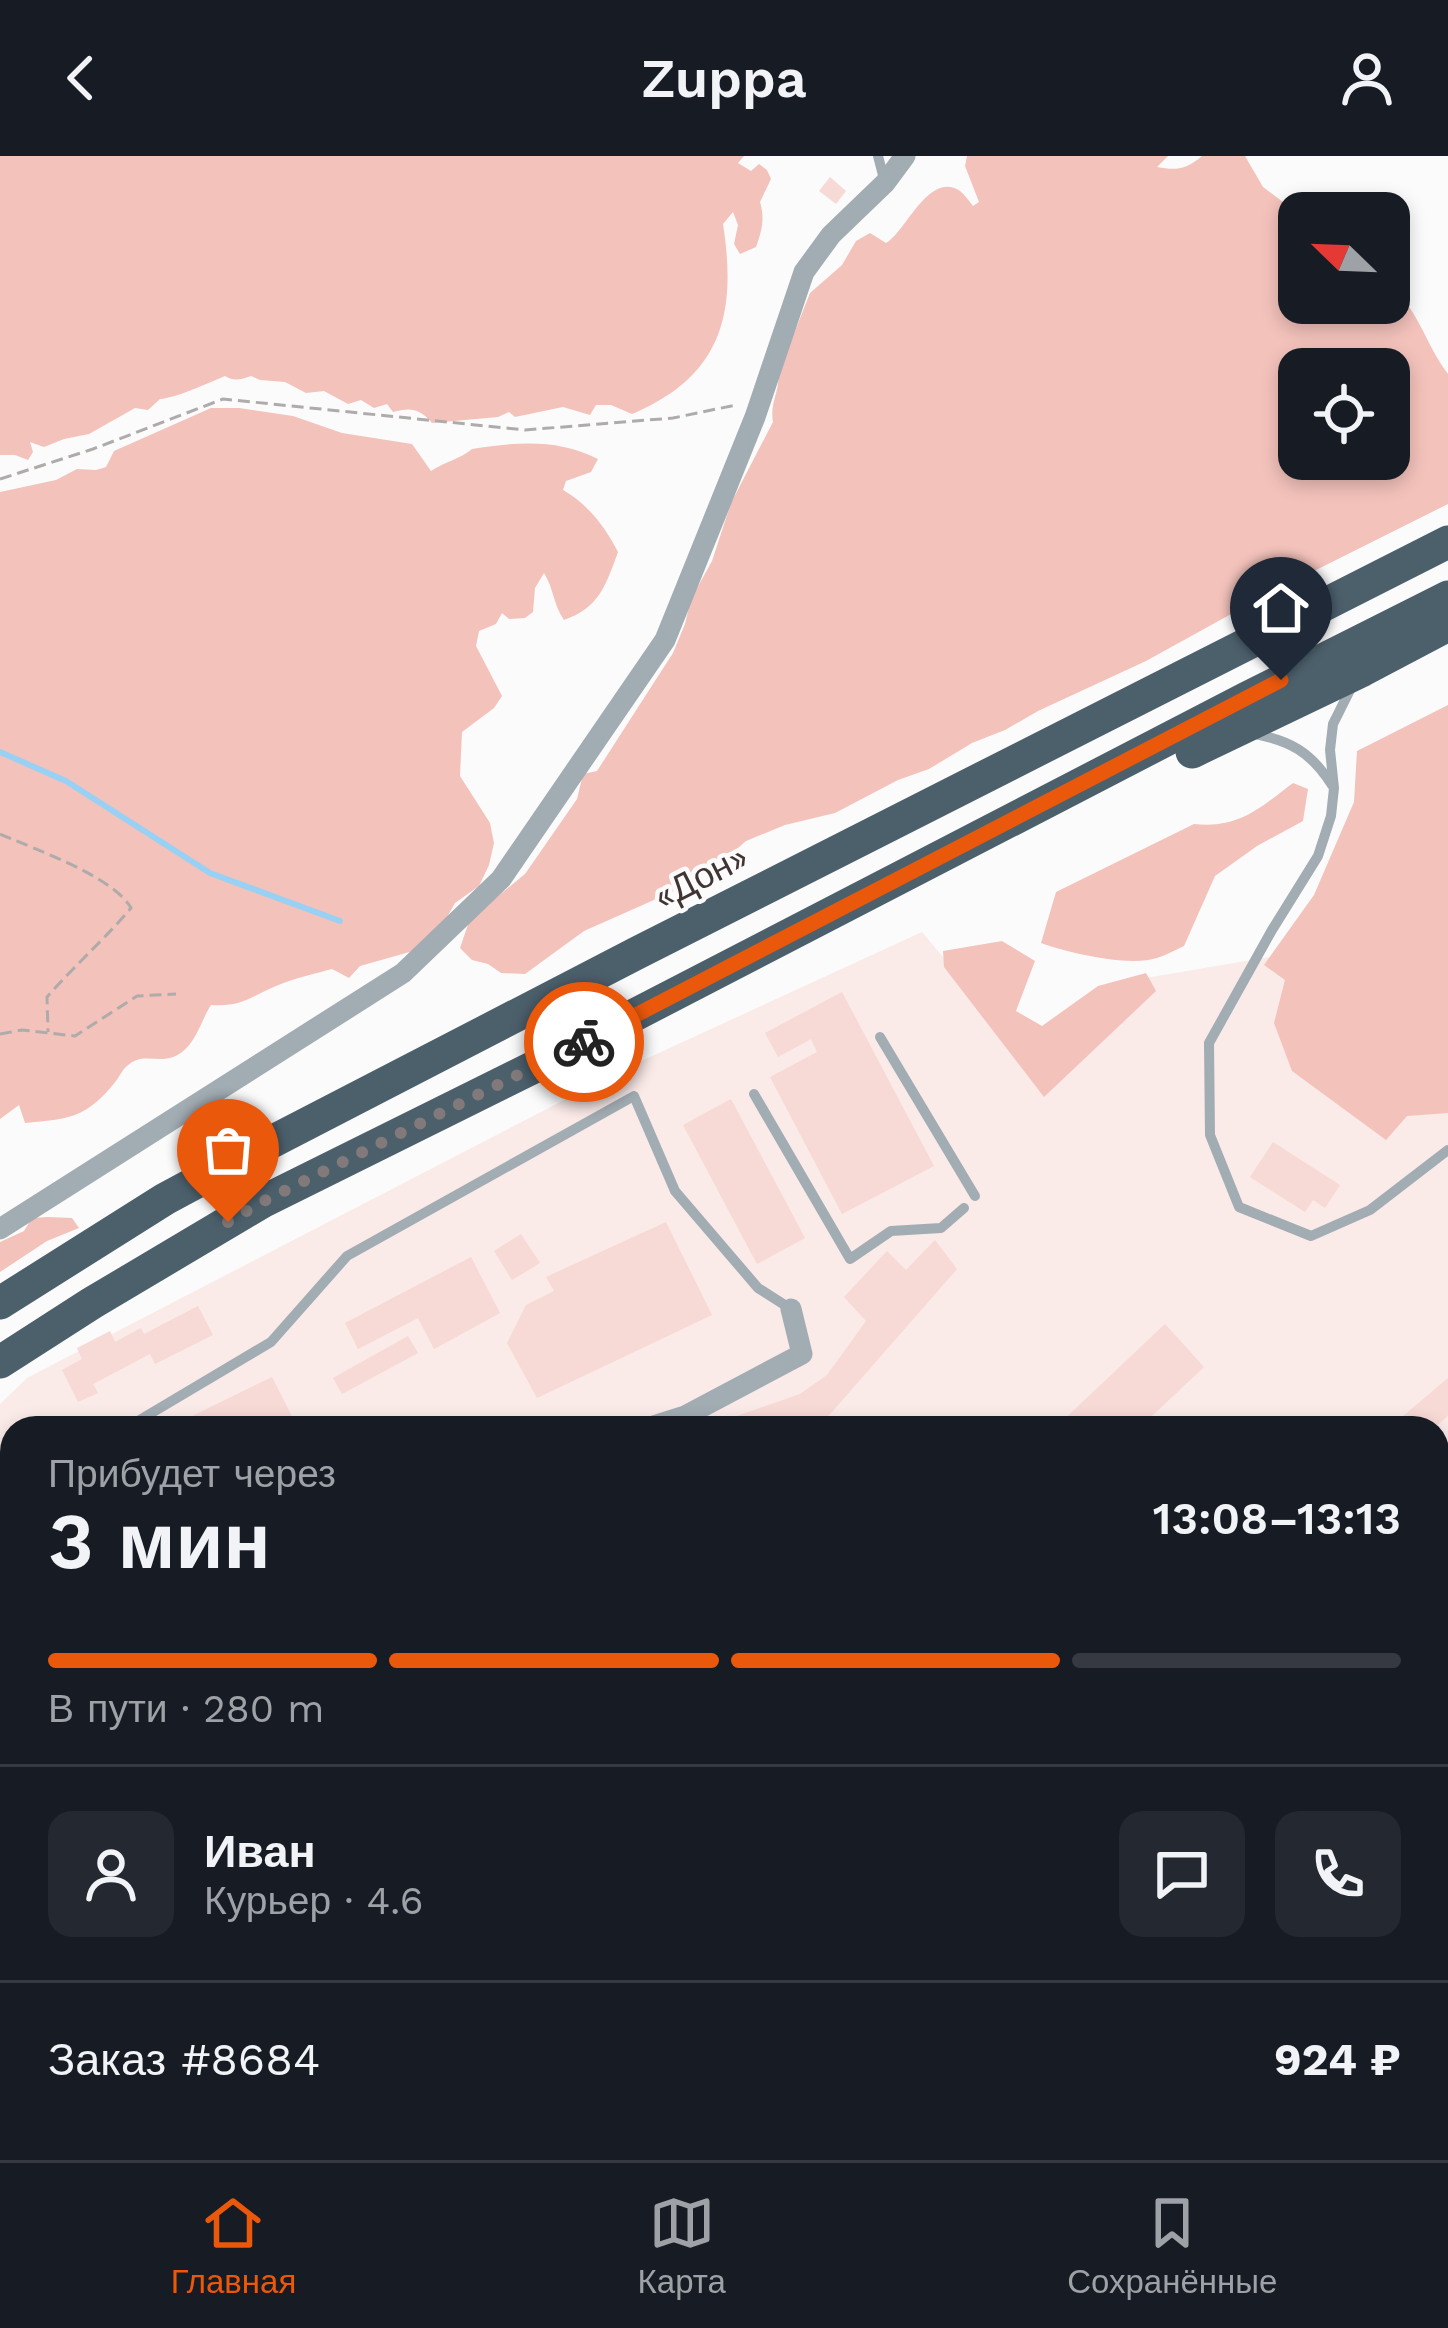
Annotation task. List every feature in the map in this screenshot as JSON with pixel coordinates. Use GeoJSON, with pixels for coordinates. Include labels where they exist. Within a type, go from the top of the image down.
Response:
{"type":"FeatureCollection","features":[{"type":"Feature","properties":{"kind":"highway","name":"«Дон»"},"geometry":{"type":"LineString","coordinates":[[0,1303],[166,1199],[259,1148],[1448,542]]}},
{"type":"Feature","properties":{"kind":"highway"},"geometry":{"type":"LineString","coordinates":[[0,1362],[262,1202],[555,1057],[1448,597]]}},
{"type":"Feature","properties":{"kind":"highway"},"geometry":{"type":"LineString","coordinates":[[1060,796],[1133,781],[1448,625]]}},
{"type":"Feature","properties":{"kind":"street"},"geometry":{"type":"LineString","coordinates":[[0,1229],[404,973],[501,879],[664,640],[761,399],[804,272],[831,235],[905,156]]}},
{"type":"Feature","properties":{"kind":"street"},"geometry":{"type":"LineString","coordinates":[[685,1416],[802,1354],[791,1309]]}},
{"type":"Feature","properties":{"kind":"lane"},"geometry":{"type":"LineString","coordinates":[[878,156],[884,183]]}},
{"type":"Feature","properties":{"kind":"lane"},"geometry":{"type":"LineString","coordinates":[[1363,670],[1333,724],[1331,816],[1318,856],[1209,1043],[1210,1135],[1239,1207],[1311,1235],[1370,1210],[1448,1150]]}},
{"type":"Feature","properties":{"kind":"lane"},"geometry":{"type":"LineString","coordinates":[[1234,730],[1299,748],[1318,764],[1334,788]]}},
{"type":"Feature","properties":{"kind":"lane"},"geometry":{"type":"LineString","coordinates":[[880,1036],[975,1196]]}},
{"type":"Feature","properties":{"kind":"lane"},"geometry":{"type":"LineString","coordinates":[[754,1094],[850,1259],[891,1232],[941,1228],[964,1208]]}},
{"type":"Feature","properties":{"kind":"lane"},"geometry":{"type":"LineString","coordinates":[[146,1416],[271,1342],[347,1256],[634,1096],[675,1192],[758,1288],[791,1309]]}},
{"type":"Feature","properties":{"kind":"path"},"geometry":{"type":"LineString","coordinates":[[0,479],[223,399],[525,430],[673,418],[761,399]]}},
{"type":"Feature","properties":{"kind":"path"},"geometry":{"type":"LineString","coordinates":[[0,834],[104,884],[123,895],[131,908],[47,997],[48,1032]]}},
{"type":"Feature","properties":{"kind":"path"},"geometry":{"type":"LineString","coordinates":[[0,1034],[22,1030],[75,1036],[137,995],[176,994]]}},
{"type":"Feature","properties":{"kind":"shaded area"},"geometry":{"type":"Polygon","coordinates":[[[0,156],[744,156],[738,163],[751,171],[759,164],[771,179],[760,202],[762,224],[756,247],[740,254],[734,244],[738,225],[733,212],[723,224],[727,256],[724,314],[704,361],[662,399],[632,414],[611,405],[596,405],[590,415],[563,407],[515,417],[509,412],[432,423],[419,412],[393,412],[387,404],[374,408],[361,400],[348,404],[324,391],[306,393],[285,382],[225,376],[160,399],[148,410],[135,408],[89,434],[44,447],[30,442],[33,452],[28,460],[0,455],[0,156]]]}},
{"type":"Feature","properties":{"kind":"shaded area"},"geometry":{"type":"Polygon","coordinates":[[[967,156],[1168,156],[1157,167],[1176,169],[1202,156],[1245,156],[1263,187],[1278,198],[1278,324],[1410,324],[1410,309],[1415,316],[1448,374],[1448,504],[1146,661],[972,743],[929,769],[835,813],[746,841],[690,884],[584,931],[525,974],[501,973],[472,960],[460,948],[470,919],[525,874],[577,799],[583,774],[597,771],[673,653],[731,503],[773,422],[777,363],[810,293],[842,265],[856,241],[870,233],[886,243],[938,189],[960,191],[973,206],[979,202],[965,166],[967,156]]]}},
{"type":"Feature","properties":{"kind":"shaded area"},"geometry":{"type":"Polygon","coordinates":[[[211,408],[293,416],[342,433],[412,444],[431,471],[472,449],[488,447],[536,444],[583,452],[598,459],[591,472],[566,481],[563,490],[595,517],[618,552],[600,594],[576,615],[564,620],[544,573],[535,588],[533,612],[509,619],[502,613],[496,624],[479,631],[476,646],[502,696],[462,732],[460,776],[490,823],[494,843],[479,886],[455,903],[446,919],[413,951],[360,966],[349,978],[332,969],[238,1003],[211,1005],[192,1042],[180,1053],[132,1062],[86,1109],[65,1118],[25,1123],[19,1105],[0,1119],[0,492],[56,480],[77,469],[106,467],[114,451],[211,408]]]}},
{"type":"Feature","properties":{"kind":"shaded area"},"geometry":{"type":"Polygon","coordinates":[[[1448,705],[1448,1113],[1407,1116],[1386,1140],[1292,1071],[1274,1023],[1285,980],[1264,965],[1314,895],[1354,802],[1357,751],[1448,705]]]}},
{"type":"Feature","properties":{"kind":"shaded area"},"geometry":{"type":"Polygon","coordinates":[[[1293,783],[1308,789],[1303,821],[1215,876],[1184,946],[1157,958],[1131,961],[1082,955],[1041,943],[1056,892],[1194,824],[1223,823],[1248,815],[1293,783]]]}},
{"type":"Feature","properties":{"kind":"shaded area"},"geometry":{"type":"Polygon","coordinates":[[[922,932],[1038,1071],[1134,980],[1286,954],[1448,1088],[1448,1416],[0,1416],[0,1404],[27,1378],[624,1069],[922,932]]]}},
{"type":"Feature","properties":{"kind":"shaded area"},"geometry":{"type":"Polygon","coordinates":[[[1002,941],[1035,961],[1016,1011],[1042,1026],[1098,986],[1146,973],[1156,991],[1044,1097],[944,967],[943,951],[1002,941]]]}},
{"type":"Feature","properties":{"kind":"shaded area"},"geometry":{"type":"Polygon","coordinates":[[[32,1218],[72,1218],[79,1228],[47,1241],[0,1272],[0,1242],[24,1231],[32,1218]]]}},
{"type":"Feature","properties":{"kind":"building"},"geometry":{"type":"Polygon","coordinates":[[[830,177],[846,191],[836,204],[819,191],[830,177]]]}},
{"type":"Feature","properties":{"kind":"building"},"geometry":{"type":"Polygon","coordinates":[[[842,992],[934,1166],[842,1214],[770,1077],[817,1052],[811,1039],[778,1057],[765,1033],[842,992]]]}},
{"type":"Feature","properties":{"kind":"building"},"geometry":{"type":"Polygon","coordinates":[[[731,1099],[805,1238],[757,1264],[683,1125],[731,1099]]]}},
{"type":"Feature","properties":{"kind":"building"},"geometry":{"type":"Polygon","coordinates":[[[1273,1142],[1340,1185],[1325,1208],[1313,1200],[1305,1212],[1250,1177],[1273,1142]]]}},
{"type":"Feature","properties":{"kind":"building"},"geometry":{"type":"Polygon","coordinates":[[[666,1222],[712,1315],[537,1398],[507,1343],[526,1305],[554,1291],[546,1277],[666,1222]]]}},
{"type":"Feature","properties":{"kind":"building"},"geometry":{"type":"Polygon","coordinates":[[[521,1234],[540,1263],[512,1280],[494,1251],[521,1234]]]}},
{"type":"Feature","properties":{"kind":"building"},"geometry":{"type":"Polygon","coordinates":[[[935,1240],[957,1269],[828,1416],[737,1416],[800,1394],[827,1375],[866,1321],[844,1297],[887,1251],[906,1270],[935,1240]]]}},
{"type":"Feature","properties":{"kind":"building"},"geometry":{"type":"Polygon","coordinates":[[[471,1257],[500,1313],[434,1349],[418,1318],[358,1349],[345,1323],[471,1257]]]}},
{"type":"Feature","properties":{"kind":"building"},"geometry":{"type":"Polygon","coordinates":[[[198,1306],[213,1335],[155,1364],[150,1354],[93,1384],[98,1393],[78,1402],[62,1370],[82,1359],[77,1348],[110,1331],[115,1342],[141,1328],[144,1334],[198,1306]]]}},
{"type":"Feature","properties":{"kind":"building"},"geometry":{"type":"Polygon","coordinates":[[[1165,1324],[1204,1367],[1152,1416],[1068,1416],[1165,1324]]]}},
{"type":"Feature","properties":{"kind":"building"},"geometry":{"type":"Polygon","coordinates":[[[408,1336],[418,1353],[342,1394],[333,1378],[408,1336]]]}},
{"type":"Feature","properties":{"kind":"building"},"geometry":{"type":"Polygon","coordinates":[[[272,1377],[292,1416],[192,1416],[272,1377]]]}},
{"type":"Feature","properties":{"kind":"building"},"geometry":{"type":"Polygon","coordinates":[[[1448,1378],[1448,1416],[1403,1416],[1448,1378]]]}},
{"type":"Feature","properties":{"kind":"waterway"},"geometry":{"type":"LineString","coordinates":[[0,752],[66,781],[210,873],[340,921]]}},
{"type":"Feature","properties":{"kind":"way so far"},"geometry":{"type":"LineString","coordinates":[[228,1222],[584,1042]]}},
{"type":"Feature","properties":{"kind":"route"},"geometry":{"type":"LineString","coordinates":[[584,1042],[1281,680]]}}]}
